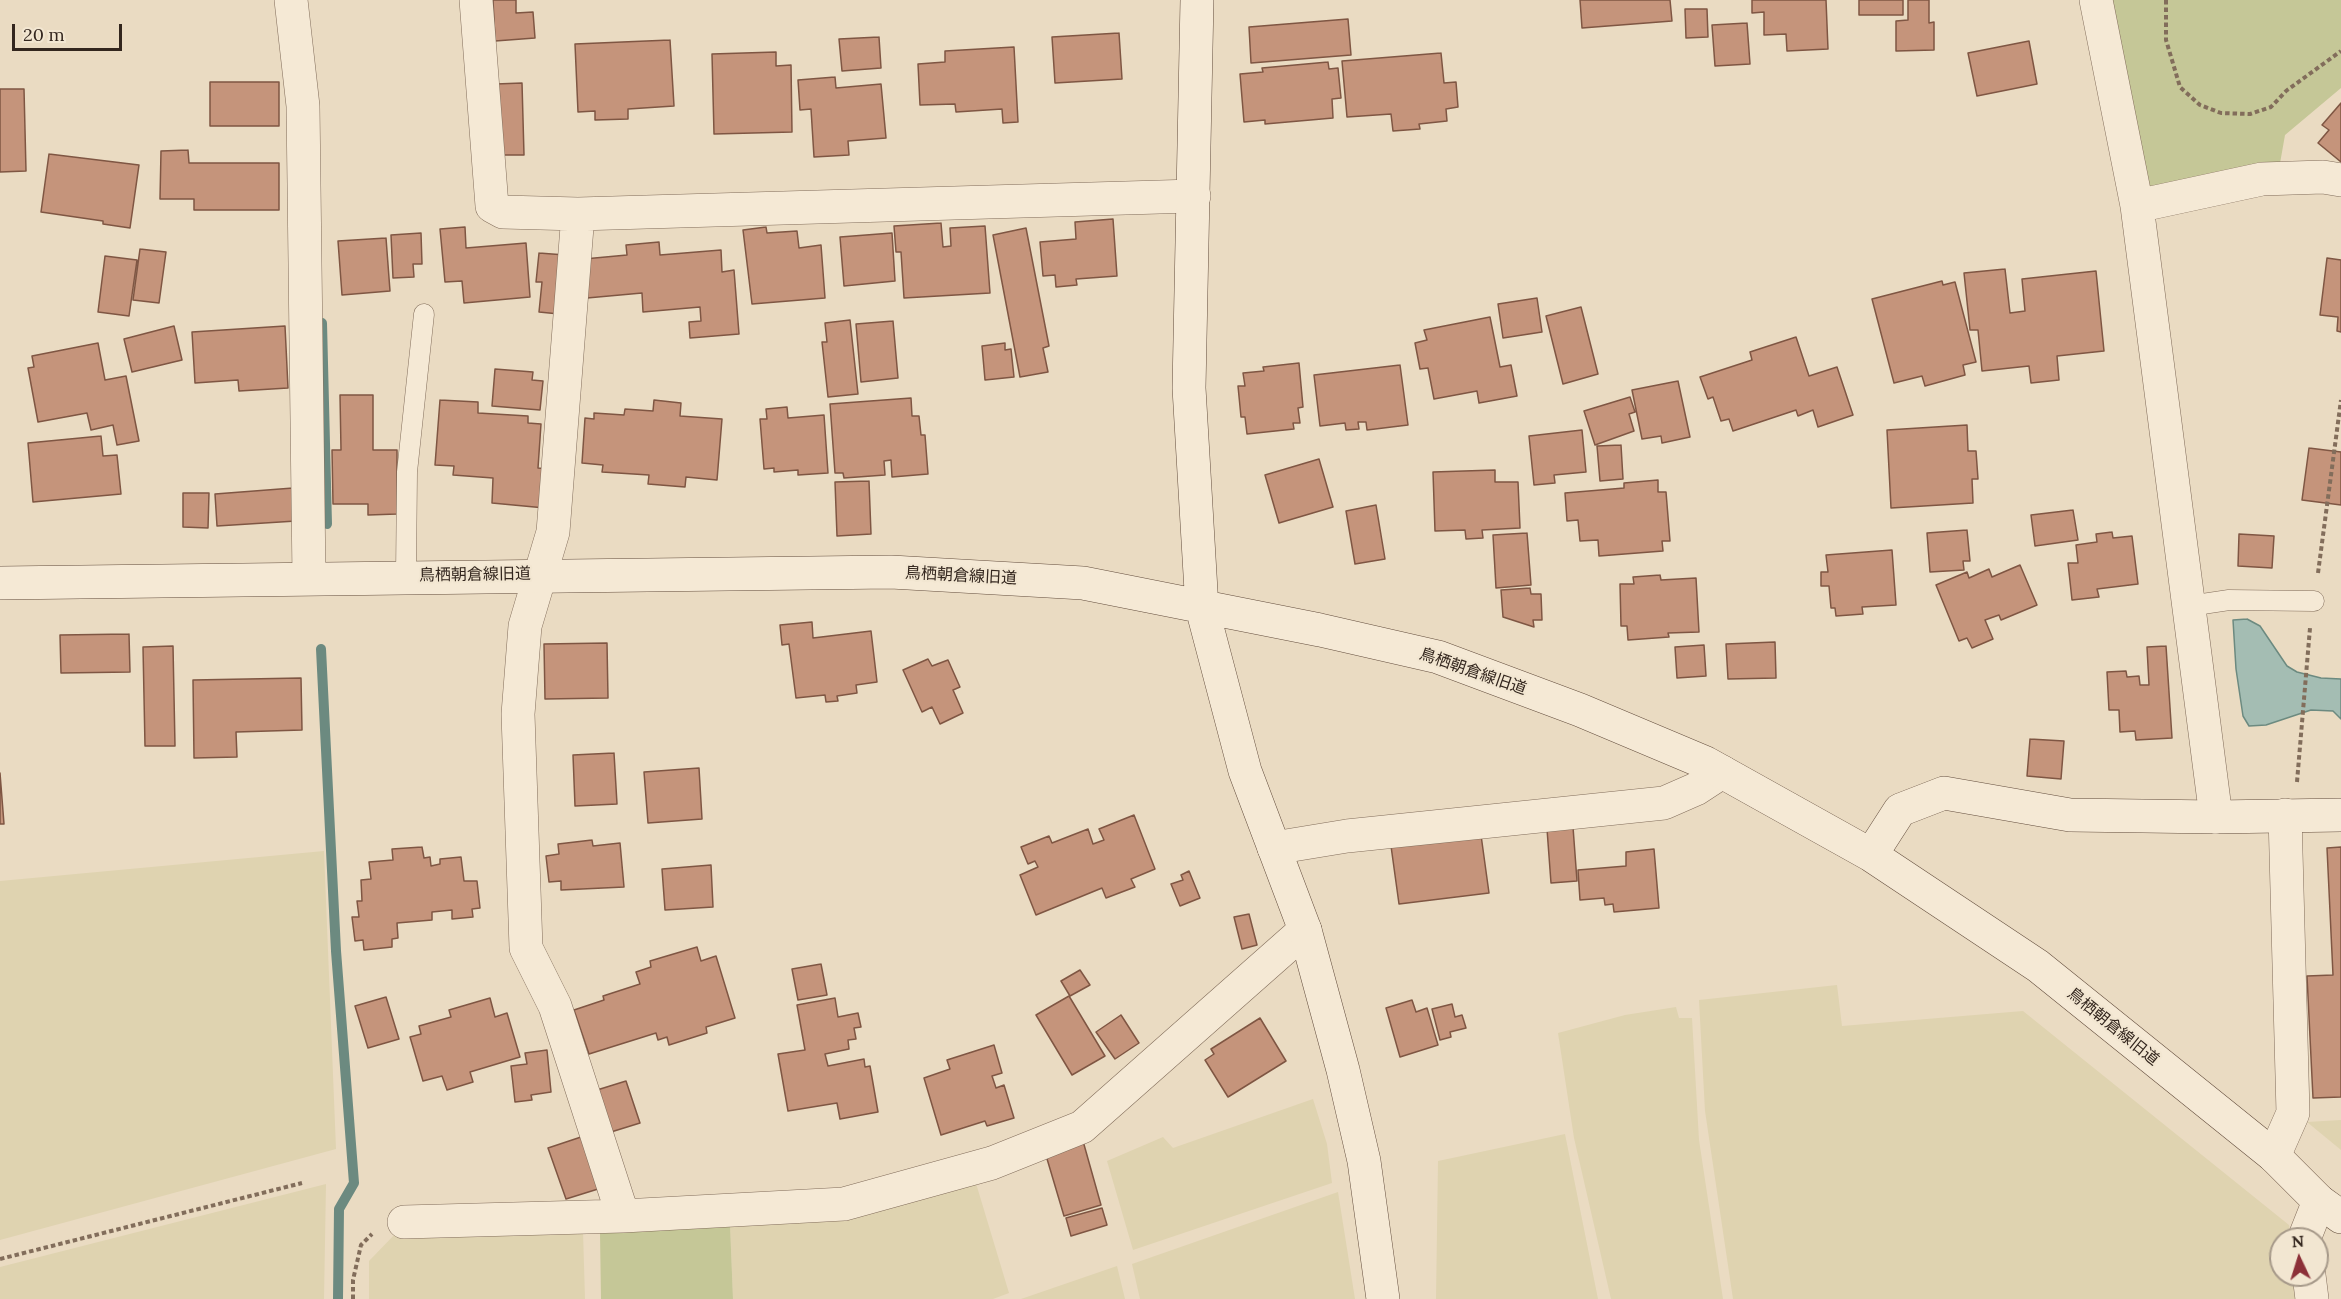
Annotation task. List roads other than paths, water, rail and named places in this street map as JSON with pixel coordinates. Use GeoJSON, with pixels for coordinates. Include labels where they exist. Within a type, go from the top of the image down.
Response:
{"type":"FeatureCollection","features":[{"type":"Feature","properties":{"kind":"street"},"geometry":{"type":"LineString","coordinates":[[291,0],[303,106],[309,578]]}},
{"type":"Feature","properties":{"kind":"street"},"geometry":{"type":"LineString","coordinates":[[476,0],[492,206],[503,212],[578,214],[1194,196]]}},
{"type":"Feature","properties":{"kind":"street"},"geometry":{"type":"LineString","coordinates":[[1197,0],[1190,388],[1202,608],[1245,771],[1305,930],[1364,1161],[1383,1299]]}},
{"type":"Feature","properties":{"kind":"street"},"geometry":{"type":"LineString","coordinates":[[2096,0],[2137,206],[2216,817]]}},
{"type":"Feature","properties":{"kind":"street"},"geometry":{"type":"LineString","coordinates":[[2137,206],[2262,179],[2324,177],[2341,180]]}},
{"type":"Feature","properties":{"kind":"street"},"geometry":{"type":"LineString","coordinates":[[578,214],[553,532],[525,626],[518,714],[526,948],[555,1006],[622,1216]]}},
{"type":"Feature","properties":{"kind":"street","name":"鳥栖朝倉線旧道"},"geometry":{"type":"LineString","coordinates":[[0,583],[540,574],[891,572],[1083,583],[1320,630],[1438,657],[1580,710],[1722,772],[1871,855],[2038,966],[2274,1156],[2330,1209]]}},
{"type":"Feature","properties":{"kind":"street"},"geometry":{"type":"LineString","coordinates":[[1274,848],[1347,836],[1664,803],[1696,789],[1722,772]]}},
{"type":"Feature","properties":{"kind":"street"},"geometry":{"type":"LineString","coordinates":[[1871,855],[1900,810],[1944,793],[2070,815],[2216,817],[2341,815]]}},
{"type":"Feature","properties":{"kind":"street"},"geometry":{"type":"LineString","coordinates":[[2274,1156],[2293,1113],[2285,815]]}},
{"type":"Feature","properties":{"kind":"street"},"geometry":{"type":"LineString","coordinates":[[404,1222],[622,1216],[844,1204],[992,1163],[1082,1127],[1305,930]]}},
{"type":"Feature","properties":{"kind":"street"},"geometry":{"type":"LineString","coordinates":[[2314,1227],[2330,1209]]}},
{"type":"Feature","properties":{"kind":"lane"},"geometry":{"type":"LineString","coordinates":[[406,576],[407,472],[424,314]]}},
{"type":"Feature","properties":{"kind":"lane"},"geometry":{"type":"LineString","coordinates":[[2189,606],[2229,600],[2314,601]]}},
{"type":"Feature","properties":{"kind":"waterway"},"geometry":{"type":"LineString","coordinates":[[322,323],[327,524]]}},
{"type":"Feature","properties":{"kind":"waterway"},"geometry":{"type":"LineString","coordinates":[[321,649],[336,951],[354,1183],[339,1209],[338,1299]]}}]}
